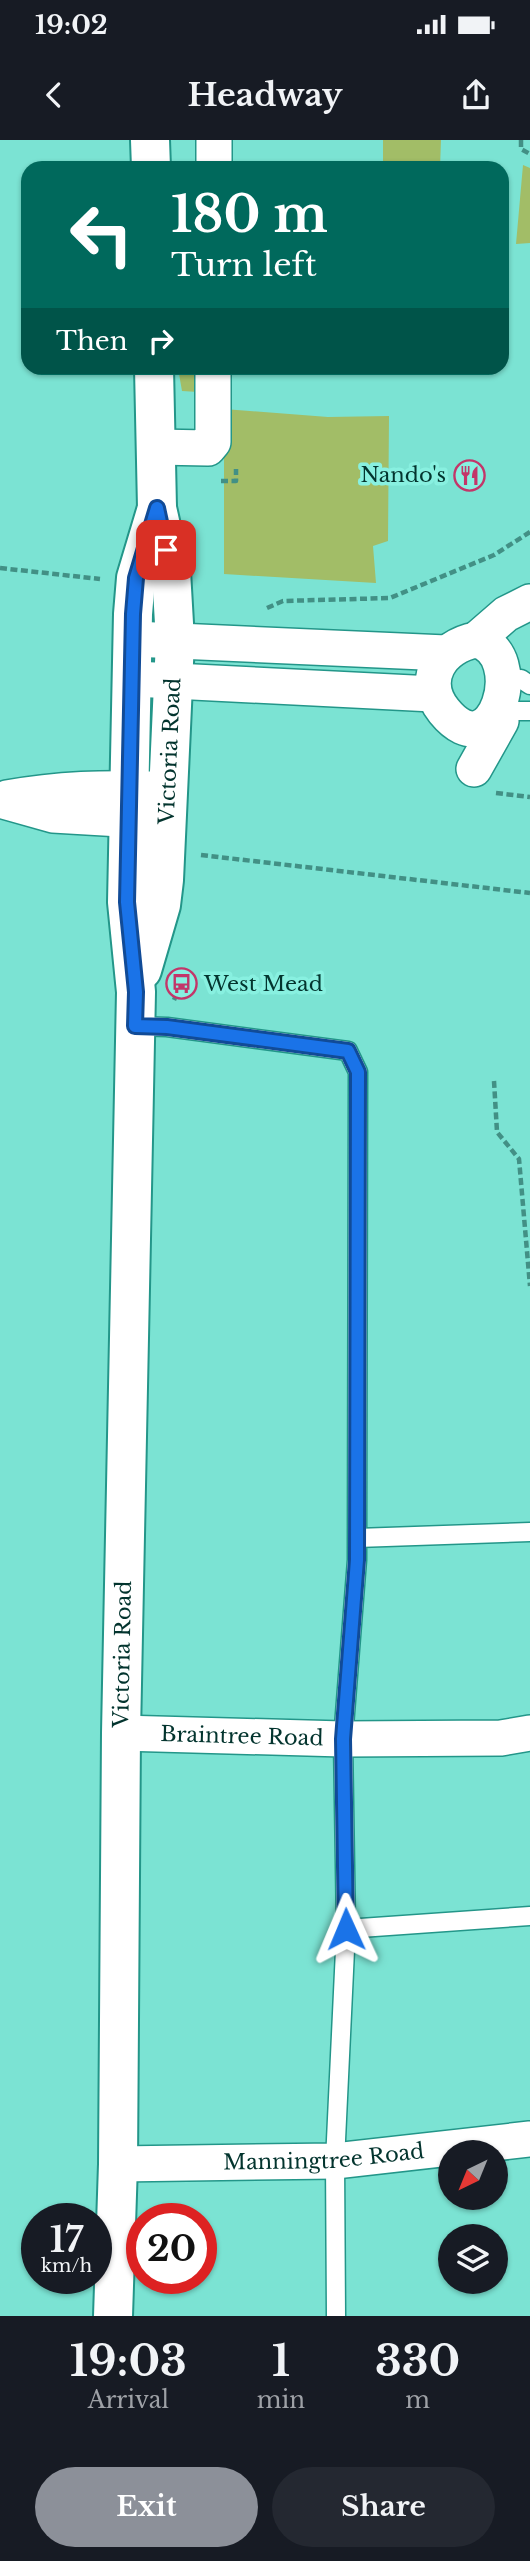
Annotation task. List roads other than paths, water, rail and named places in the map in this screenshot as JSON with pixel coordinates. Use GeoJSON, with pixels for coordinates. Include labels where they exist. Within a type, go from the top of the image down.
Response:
{"type":"FeatureCollection","features":[{"type":"Feature","properties":{"kind":"street"},"geometry":{"type":"LineString","coordinates":[[150,140],[150,161]]}},
{"type":"Feature","properties":{"kind":"street"},"geometry":{"type":"LineString","coordinates":[[214,140],[214,161]]}},
{"type":"Feature","properties":{"kind":"street","name":"Victoria Road"},"geometry":{"type":"LineString","coordinates":[[135,1009],[161,905],[169,805],[174,681],[171,571],[157,508],[154,375]]}},
{"type":"Feature","properties":{"kind":"street"},"geometry":{"type":"LineString","coordinates":[[156,447],[208,448],[214,442],[213,375]]}},
{"type":"Feature","properties":{"kind":"street","name":"Victoria Road"},"geometry":{"type":"LineString","coordinates":[[113,2316],[118,2164],[121,1733],[135,1009],[127,902],[133,639],[136,578],[157,508]]}},
{"type":"Feature","properties":{"kind":"street"},"geometry":{"type":"LineString","coordinates":[[133,639],[461,646],[489,642],[502,647],[512,656],[520,689],[480,727],[457,722],[447,716],[433,694],[435,673],[461,646],[506,614],[530,602]]}},
{"type":"Feature","properties":{"kind":"street"},"geometry":{"type":"LineString","coordinates":[[134,679],[433,694]]}},
{"type":"Feature","properties":{"kind":"street"},"geometry":{"type":"LineString","coordinates":[[131,804],[169,805]]}},
{"type":"Feature","properties":{"kind":"street","name":"Braintree Road"},"geometry":{"type":"LineString","coordinates":[[121,1733],[343,1739],[501,1738],[530,1733]]}},
{"type":"Feature","properties":{"kind":"street","name":"Manningtree Road"},"geometry":{"type":"LineString","coordinates":[[118,2164],[334,2161],[530,2139]]}},
{"type":"Feature","properties":{"kind":"lane"},"geometry":{"type":"LineString","coordinates":[[135,1009],[167,1027],[348,1051],[358,1072],[357,1538],[343,1739],[346,1929],[334,2161],[336,2316]]}},
{"type":"Feature","properties":{"kind":"lane"},"geometry":{"type":"LineString","coordinates":[[357,1538],[530,1532]]}},
{"type":"Feature","properties":{"kind":"lane"},"geometry":{"type":"LineString","coordinates":[[346,1929],[530,1916]]}},
{"type":"Feature","properties":{"kind":"place","name":"Nando's"},"geometry":{"type":"Point","coordinates":[469,475]}},
{"type":"Feature","properties":{"kind":"place","name":"West Mead"},"geometry":{"type":"Point","coordinates":[181,984]}}]}
